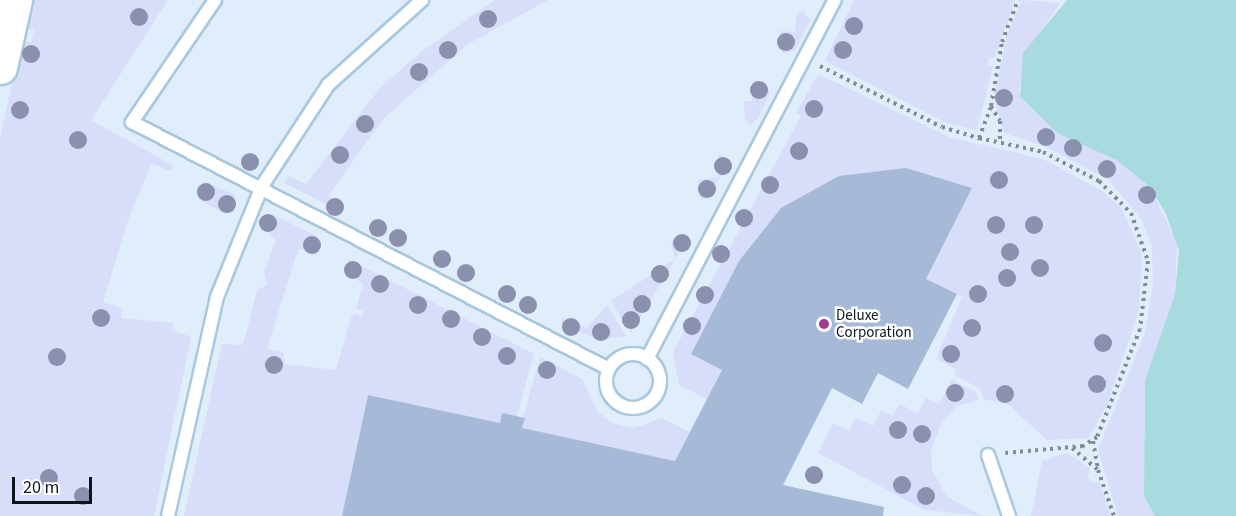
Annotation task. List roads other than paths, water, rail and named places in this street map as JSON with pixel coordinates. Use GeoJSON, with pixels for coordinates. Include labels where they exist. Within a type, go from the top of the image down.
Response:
{"type":"FeatureCollection","features":[{"type":"Feature","properties":{"kind":"main road"},"geometry":{"type":"LineString","coordinates":[[0,67],[15,0]]}},
{"type":"Feature","properties":{"kind":"lane"},"geometry":{"type":"LineString","coordinates":[[215,0],[132,122],[262,186],[609,369]]}},
{"type":"Feature","properties":{"kind":"lane"},"geometry":{"type":"LineString","coordinates":[[168,516],[217,297],[262,186],[328,86],[422,0]]}},
{"type":"Feature","properties":{"kind":"lane"},"geometry":{"type":"LineString","coordinates":[[647,358],[835,0]]}},
{"type":"Feature","properties":{"kind":"lane"},"geometry":{"type":"LineString","coordinates":[[626,355],[647,358],[657,367],[660,384],[645,406],[626,408],[611,398],[606,380],[609,369],[626,355]]}},
{"type":"Feature","properties":{"kind":"lane"},"geometry":{"type":"LineString","coordinates":[[988,455],[1010,516]]}},
{"type":"Feature","properties":{"kind":"place","name":"Deluxe Corporation"},"geometry":{"type":"Point","coordinates":[824,324]}}]}
